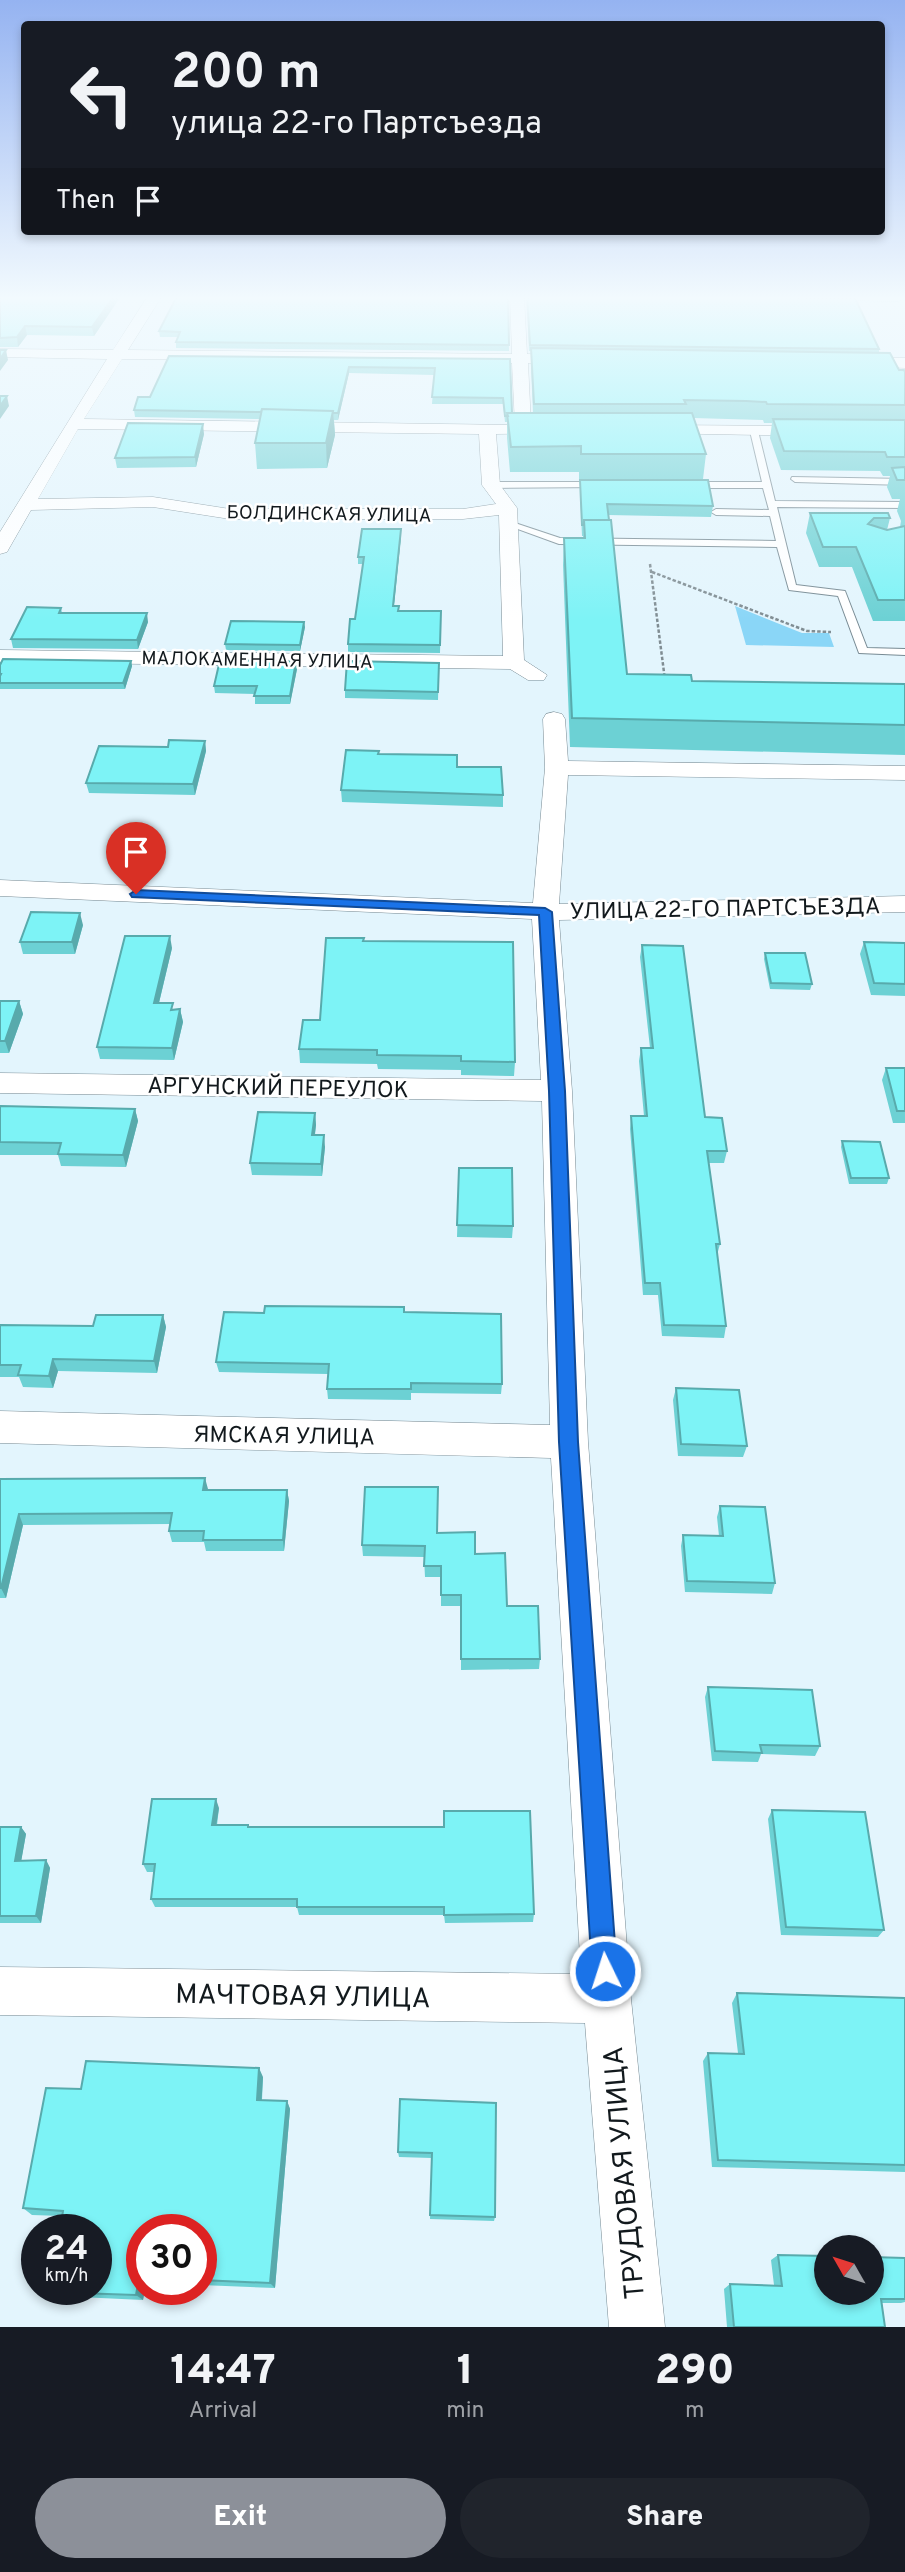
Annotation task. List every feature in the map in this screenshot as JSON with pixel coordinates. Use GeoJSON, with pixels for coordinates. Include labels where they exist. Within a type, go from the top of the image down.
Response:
{"type":"FeatureCollection","features":[{"type":"Feature","properties":{"kind":"street"},"geometry":{"type":"LineString","coordinates":[[0,548],[85,405]]}},
{"type":"Feature","properties":{"kind":"street"},"geometry":{"type":"LineString","coordinates":[[522,405],[523,430]]}},
{"type":"Feature","properties":{"kind":"street"},"geometry":{"type":"LineString","coordinates":[[73,424],[564,430]]}},
{"type":"Feature","properties":{"kind":"street"},"geometry":{"type":"LineString","coordinates":[[487,430],[491,485],[509,516],[514,663],[536,675]]}},
{"type":"Feature","properties":{"kind":"street"},"geometry":{"type":"LineString","coordinates":[[632,430],[836,431]]}},
{"type":"Feature","properties":{"kind":"street","name":"БОЛДИНСКАЯ УЛИЦА"},"geometry":{"type":"LineString","coordinates":[[24,505],[153,502],[230,514],[509,516]]}},
{"type":"Feature","properties":{"kind":"street","name":"МАЛОКАМЕННАЯ УЛИЦА"},"geometry":{"type":"LineString","coordinates":[[0,656],[514,663]]}},
{"type":"Feature","properties":{"kind":"street","name":"ТРУДОВАЯ УЛИЦА"},"geometry":{"type":"LineString","coordinates":[[554,719],[557,768],[545,912],[557,1091],[569,1442],[607,1999],[637,2327]]}},
{"type":"Feature","properties":{"kind":"street"},"geometry":{"type":"LineString","coordinates":[[557,768],[905,774]]}},
{"type":"Feature","properties":{"kind":"street","name":"УЛИЦА 22-ГО ПАРТСЪЕЗДА"},"geometry":{"type":"LineString","coordinates":[[0,888],[545,912],[905,904]]}},
{"type":"Feature","properties":{"kind":"street","name":"АРГУНСКИЙ ПЕРЕУЛОК"},"geometry":{"type":"LineString","coordinates":[[0,1083],[557,1091]]}},
{"type":"Feature","properties":{"kind":"street","name":"ЯМСКАЯ УЛИЦА"},"geometry":{"type":"LineString","coordinates":[[0,1427],[569,1442]]}},
{"type":"Feature","properties":{"kind":"street","name":"МАЧТОВАЯ УЛИЦА"},"geometry":{"type":"LineString","coordinates":[[0,1991],[607,1999]]}},
{"type":"Feature","properties":{"kind":"lane"},"geometry":{"type":"LineString","coordinates":[[754,431],[792,588],[842,593],[863,651],[905,653]]}},
{"type":"Feature","properties":{"kind":"lane"},"geometry":{"type":"LineString","coordinates":[[795,480],[905,482]]}},
{"type":"Feature","properties":{"kind":"lane"},"geometry":{"type":"LineString","coordinates":[[491,485],[615,485]]}},
{"type":"Feature","properties":{"kind":"lane"},"geometry":{"type":"LineString","coordinates":[[684,485],[766,485]]}},
{"type":"Feature","properties":{"kind":"lane"},"geometry":{"type":"LineString","coordinates":[[881,505],[886,518]]}},
{"type":"Feature","properties":{"kind":"lane"},"geometry":{"type":"LineString","coordinates":[[716,512],[905,505]]}},
{"type":"Feature","properties":{"kind":"lane"},"geometry":{"type":"LineString","coordinates":[[509,516],[559,541],[782,544]]}},
{"type":"Feature","properties":{"kind":"path"},"geometry":{"type":"LineString","coordinates":[[648,542],[666,683]]}},
{"type":"Feature","properties":{"kind":"path"},"geometry":{"type":"LineString","coordinates":[[651,571],[807,631],[856,632]]}},
{"type":"Feature","properties":{"kind":"shaded area"},"geometry":{"type":"Polygon","coordinates":[[[735,606],[802,633],[829,633],[834,647],[746,645],[735,606]]]}},
{"type":"Feature","properties":{"kind":"building"},"geometry":{"type":"Polygon","coordinates":[[[136,405],[340,405],[338,413],[262,409],[261,412],[134,410],[136,405]]]}},
{"type":"Feature","properties":{"kind":"building"},"geometry":{"type":"Polygon","coordinates":[[[504,405],[512,405],[512,413],[505,416],[504,405]]]}},
{"type":"Feature","properties":{"kind":"building"},"geometry":{"type":"Polygon","coordinates":[[[262,409],[333,411],[326,443],[255,443],[262,409]]]}},
{"type":"Feature","properties":{"kind":"building"},"geometry":{"type":"Polygon","coordinates":[[[507,413],[692,413],[706,454],[581,454],[581,446],[511,447],[507,413]]]}},
{"type":"Feature","properties":{"kind":"building"},"geometry":{"type":"Polygon","coordinates":[[[773,419],[905,420],[905,457],[887,457],[885,452],[784,451],[773,419]]]}},
{"type":"Feature","properties":{"kind":"building"},"geometry":{"type":"Polygon","coordinates":[[[128,423],[203,424],[195,457],[115,458],[128,423]]]}},
{"type":"Feature","properties":{"kind":"building"},"geometry":{"type":"Polygon","coordinates":[[[905,467],[905,480],[897,480],[892,468],[905,467]]]}},
{"type":"Feature","properties":{"kind":"building"},"geometry":{"type":"Polygon","coordinates":[[[580,480],[708,480],[713,506],[607,504],[609,520],[584,520],[582,525],[580,480]]]}},
{"type":"Feature","properties":{"kind":"building"},"geometry":{"type":"Polygon","coordinates":[[[810,513],[888,513],[890,518],[874,518],[868,524],[887,530],[905,526],[905,600],[878,600],[856,547],[823,547],[810,513]]]}},
{"type":"Feature","properties":{"kind":"building"},"geometry":{"type":"Polygon","coordinates":[[[584,520],[611,520],[627,674],[691,675],[692,681],[905,684],[905,725],[572,718],[564,538],[585,538],[584,520]]]}},
{"type":"Feature","properties":{"kind":"building"},"geometry":{"type":"Polygon","coordinates":[[[362,529],[401,529],[393,606],[399,606],[398,611],[441,611],[440,645],[348,644],[350,619],[355,619],[364,557],[358,557],[362,529]]]}},
{"type":"Feature","properties":{"kind":"building"},"geometry":{"type":"Polygon","coordinates":[[[27,607],[61,608],[59,613],[147,613],[137,640],[11,639],[27,607]]]}},
{"type":"Feature","properties":{"kind":"building"},"geometry":{"type":"Polygon","coordinates":[[[231,621],[304,622],[300,645],[225,644],[231,621]]]}},
{"type":"Feature","properties":{"kind":"building"},"geometry":{"type":"Polygon","coordinates":[[[3,659],[131,661],[123,683],[0,683],[0,665],[3,659]]]}},
{"type":"Feature","properties":{"kind":"building"},"geometry":{"type":"Polygon","coordinates":[[[220,660],[296,661],[290,696],[254,696],[257,686],[214,686],[220,660]]]}},
{"type":"Feature","properties":{"kind":"building"},"geometry":{"type":"Polygon","coordinates":[[[347,661],[439,663],[438,692],[345,690],[347,661]]]}},
{"type":"Feature","properties":{"kind":"building"},"geometry":{"type":"Polygon","coordinates":[[[169,740],[205,741],[193,784],[86,783],[99,746],[168,747],[169,740]]]}},
{"type":"Feature","properties":{"kind":"building"},"geometry":{"type":"Polygon","coordinates":[[[346,750],[379,751],[378,754],[457,755],[457,767],[501,767],[503,795],[341,790],[346,750]]]}},
{"type":"Feature","properties":{"kind":"building"},"geometry":{"type":"Polygon","coordinates":[[[31,912],[80,913],[72,942],[20,942],[31,912]]]}},
{"type":"Feature","properties":{"kind":"building"},"geometry":{"type":"Polygon","coordinates":[[[125,936],[170,936],[154,1003],[173,1003],[171,1010],[180,1009],[172,1048],[97,1047],[125,936]]]}},
{"type":"Feature","properties":{"kind":"building"},"geometry":{"type":"Polygon","coordinates":[[[326,938],[364,938],[363,941],[513,942],[515,1062],[461,1061],[461,1056],[377,1055],[377,1050],[299,1049],[303,1020],[320,1020],[326,938]]]}},
{"type":"Feature","properties":{"kind":"building"},"geometry":{"type":"Polygon","coordinates":[[[864,942],[905,943],[905,984],[874,983],[864,942]]]}},
{"type":"Feature","properties":{"kind":"building"},"geometry":{"type":"Polygon","coordinates":[[[642,945],[683,946],[705,1117],[722,1118],[727,1151],[707,1151],[720,1244],[716,1244],[726,1326],[664,1325],[660,1283],[645,1283],[631,1116],[647,1116],[641,1048],[653,1048],[642,945]]]}},
{"type":"Feature","properties":{"kind":"building"},"geometry":{"type":"Polygon","coordinates":[[[765,953],[805,953],[812,984],[771,983],[765,953]]]}},
{"type":"Feature","properties":{"kind":"building"},"geometry":{"type":"Polygon","coordinates":[[[0,1001],[19,1001],[5,1041],[0,1041],[0,1001]]]}},
{"type":"Feature","properties":{"kind":"building"},"geometry":{"type":"Polygon","coordinates":[[[886,1068],[905,1068],[905,1111],[897,1111],[886,1068]]]}},
{"type":"Feature","properties":{"kind":"building"},"geometry":{"type":"Polygon","coordinates":[[[0,1106],[135,1109],[123,1155],[58,1154],[61,1143],[0,1142],[0,1106]]]}},
{"type":"Feature","properties":{"kind":"building"},"geometry":{"type":"Polygon","coordinates":[[[258,1112],[315,1113],[312,1135],[324,1135],[321,1164],[250,1163],[258,1112]]]}},
{"type":"Feature","properties":{"kind":"building"},"geometry":{"type":"Polygon","coordinates":[[[842,1141],[880,1142],[889,1178],[851,1178],[842,1141]]]}},
{"type":"Feature","properties":{"kind":"building"},"geometry":{"type":"Polygon","coordinates":[[[459,1168],[512,1168],[513,1226],[457,1225],[459,1168]]]}},
{"type":"Feature","properties":{"kind":"building"},"geometry":{"type":"Polygon","coordinates":[[[265,1306],[404,1307],[404,1312],[501,1314],[502,1384],[411,1383],[411,1389],[327,1389],[329,1364],[216,1362],[224,1312],[264,1313],[265,1306]]]}},
{"type":"Feature","properties":{"kind":"building"},"geometry":{"type":"Polygon","coordinates":[[[96,1315],[163,1315],[154,1361],[53,1359],[49,1376],[18,1375],[21,1365],[0,1365],[0,1325],[93,1326],[96,1315]]]}},
{"type":"Feature","properties":{"kind":"building"},"geometry":{"type":"Polygon","coordinates":[[[676,1388],[739,1390],[747,1446],[681,1444],[676,1388]]]}},
{"type":"Feature","properties":{"kind":"building"},"geometry":{"type":"Polygon","coordinates":[[[205,1478],[203,1490],[287,1490],[283,1540],[203,1540],[204,1531],[169,1531],[172,1513],[19,1514],[0,1588],[0,1479],[205,1478]]]}},
{"type":"Feature","properties":{"kind":"building"},"geometry":{"type":"Polygon","coordinates":[[[365,1487],[438,1487],[437,1533],[475,1532],[475,1554],[505,1553],[507,1606],[538,1606],[540,1659],[461,1659],[461,1595],[441,1595],[441,1566],[424,1566],[425,1546],[362,1545],[365,1487]]]}},
{"type":"Feature","properties":{"kind":"building"},"geometry":{"type":"Polygon","coordinates":[[[720,1506],[765,1507],[775,1583],[687,1581],[683,1535],[723,1536],[720,1506]]]}},
{"type":"Feature","properties":{"kind":"building"},"geometry":{"type":"Polygon","coordinates":[[[708,1687],[812,1690],[820,1746],[760,1745],[762,1753],[715,1751],[708,1687]]]}},
{"type":"Feature","properties":{"kind":"building"},"geometry":{"type":"Polygon","coordinates":[[[152,1799],[216,1799],[212,1825],[248,1827],[444,1827],[444,1811],[530,1811],[534,1914],[444,1915],[444,1907],[297,1907],[297,1899],[151,1899],[155,1864],[143,1864],[152,1799]]]}},
{"type":"Feature","properties":{"kind":"building"},"geometry":{"type":"Polygon","coordinates":[[[772,1810],[865,1812],[884,1930],[786,1927],[772,1810]]]}},
{"type":"Feature","properties":{"kind":"building"},"geometry":{"type":"Polygon","coordinates":[[[0,1827],[21,1827],[15,1861],[46,1860],[36,1916],[0,1916],[0,1827]]]}},
{"type":"Feature","properties":{"kind":"building"},"geometry":{"type":"Polygon","coordinates":[[[737,1993],[905,1998],[905,2165],[718,2160],[708,2053],[744,2054],[737,1993]]]}},
{"type":"Feature","properties":{"kind":"building"},"geometry":{"type":"Polygon","coordinates":[[[86,2061],[259,2068],[257,2100],[287,2101],[270,2283],[217,2281],[217,2214],[126,2214],[126,2295],[112,2294],[112,2214],[63,2214],[63,2211],[23,2208],[46,2088],[81,2089],[86,2061]]]}},
{"type":"Feature","properties":{"kind":"building"},"geometry":{"type":"Polygon","coordinates":[[[400,2099],[496,2103],[495,2217],[430,2215],[432,2153],[398,2152],[400,2099]]]}},
{"type":"Feature","properties":{"kind":"building"},"geometry":{"type":"Polygon","coordinates":[[[778,2255],[814,2256],[814,2305],[882,2305],[885,2327],[734,2327],[730,2284],[782,2286],[778,2255]]]}},
{"type":"Feature","properties":{"kind":"building"},"geometry":{"type":"Polygon","coordinates":[[[884,2257],[905,2258],[905,2299],[884,2299],[884,2257]]]}},
{"type":"Feature","properties":{"kind":"route"},"geometry":{"type":"LineString","coordinates":[[136,894],[545,912],[557,1091],[569,1442],[605,1971]]}}]}
